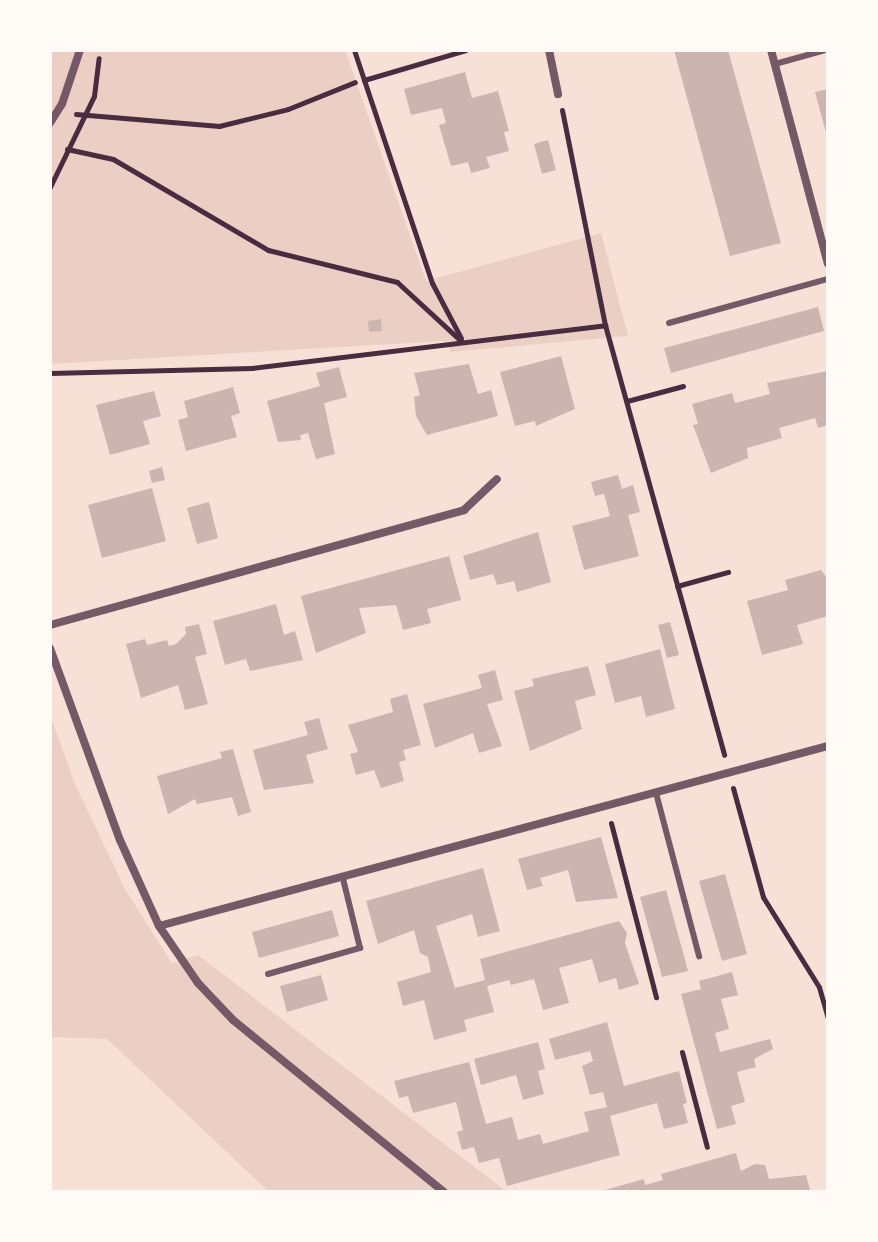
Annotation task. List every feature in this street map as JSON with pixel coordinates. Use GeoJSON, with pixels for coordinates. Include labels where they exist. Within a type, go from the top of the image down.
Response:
{"type":"FeatureCollection","features":[{"type":"Feature","properties":{"kind":"street"},"geometry":{"type":"LineString","coordinates":[[50,123],[62,104],[80,50]]}},
{"type":"Feature","properties":{"kind":"street"},"geometry":{"type":"LineString","coordinates":[[549,50],[558,94]]}},
{"type":"Feature","properties":{"kind":"street"},"geometry":{"type":"LineString","coordinates":[[771,50],[828,261]]}},
{"type":"Feature","properties":{"kind":"street"},"geometry":{"type":"LineString","coordinates":[[50,625],[464,510],[497,479]]}},
{"type":"Feature","properties":{"kind":"street"},"geometry":{"type":"LineString","coordinates":[[50,648],[120,840],[159,926],[198,983],[233,1020],[444,1192]]}},
{"type":"Feature","properties":{"kind":"street"},"geometry":{"type":"LineString","coordinates":[[159,926],[343,879],[828,746]]}},
{"type":"Feature","properties":{"kind":"lane"},"geometry":{"type":"LineString","coordinates":[[775,64],[826,50]]}},
{"type":"Feature","properties":{"kind":"lane"},"geometry":{"type":"LineString","coordinates":[[669,323],[828,279]]}},
{"type":"Feature","properties":{"kind":"lane"},"geometry":{"type":"LineString","coordinates":[[656,793],[699,956]]}},
{"type":"Feature","properties":{"kind":"lane"},"geometry":{"type":"LineString","coordinates":[[268,974],[360,948],[343,879]]}},
{"type":"Feature","properties":{"kind":"path"},"geometry":{"type":"LineString","coordinates":[[50,187],[94,96],[101,50]]}},
{"type":"Feature","properties":{"kind":"path"},"geometry":{"type":"LineString","coordinates":[[354,50],[432,283],[463,343]]}},
{"type":"Feature","properties":{"kind":"path"},"geometry":{"type":"LineString","coordinates":[[364,80],[466,50]]}},
{"type":"Feature","properties":{"kind":"path"},"geometry":{"type":"LineString","coordinates":[[84,115],[219,126],[288,109],[355,82]]}},
{"type":"Feature","properties":{"kind":"path"},"geometry":{"type":"LineString","coordinates":[[558,94],[605,325],[763,897],[819,987],[828,1018]]}},
{"type":"Feature","properties":{"kind":"path"},"geometry":{"type":"LineString","coordinates":[[67,149],[113,159],[268,250],[397,282],[463,343]]}},
{"type":"Feature","properties":{"kind":"path"},"geometry":{"type":"LineString","coordinates":[[50,373],[252,368],[605,325]]}},
{"type":"Feature","properties":{"kind":"path"},"geometry":{"type":"LineString","coordinates":[[627,401],[683,386]]}},
{"type":"Feature","properties":{"kind":"path"},"geometry":{"type":"LineString","coordinates":[[677,586],[728,572]]}},
{"type":"Feature","properties":{"kind":"path"},"geometry":{"type":"LineString","coordinates":[[607,806],[656,997]]}},
{"type":"Feature","properties":{"kind":"path"},"geometry":{"type":"LineString","coordinates":[[682,1052],[707,1147]]}},
{"type":"Feature","properties":{"kind":"shaded area"},"geometry":{"type":"Polygon","coordinates":[[[50,50],[345,50],[426,281],[601,233],[628,336],[451,352],[445,341],[50,364],[50,50]]]}},
{"type":"Feature","properties":{"kind":"shaded area"},"geometry":{"type":"Polygon","coordinates":[[[50,714],[75,784],[125,889],[172,963],[198,955],[507,1192],[269,1192],[107,1039],[50,1037],[50,714]]]}},
{"type":"Feature","properties":{"kind":"building"},"geometry":{"type":"Polygon","coordinates":[[[674,50],[728,50],[781,243],[730,256],[674,50]]]}},
{"type":"Feature","properties":{"kind":"building"},"geometry":{"type":"Polygon","coordinates":[[[465,72],[472,98],[498,91],[509,131],[504,132],[509,151],[486,157],[490,168],[471,173],[468,162],[451,166],[439,125],[446,123],[442,108],[411,115],[404,89],[465,72]]]}},
{"type":"Feature","properties":{"kind":"building"},"geometry":{"type":"Polygon","coordinates":[[[828,89],[828,136],[827,136],[815,92],[828,89]]]}},
{"type":"Feature","properties":{"kind":"building"},"geometry":{"type":"Polygon","coordinates":[[[548,140],[556,170],[542,174],[534,144],[548,140]]]}},
{"type":"Feature","properties":{"kind":"building"},"geometry":{"type":"Polygon","coordinates":[[[818,307],[824,331],[671,373],[664,348],[818,307]]]}},
{"type":"Feature","properties":{"kind":"building"},"geometry":{"type":"Polygon","coordinates":[[[381,319],[382,331],[369,332],[368,321],[381,319]]]}},
{"type":"Feature","properties":{"kind":"building"},"geometry":{"type":"Polygon","coordinates":[[[561,356],[575,409],[536,426],[535,421],[515,426],[500,372],[561,356]]]}},
{"type":"Feature","properties":{"kind":"building"},"geometry":{"type":"Polygon","coordinates":[[[469,364],[478,394],[491,390],[498,416],[427,435],[416,416],[414,397],[420,395],[414,373],[469,364]]]}},
{"type":"Feature","properties":{"kind":"building"},"geometry":{"type":"Polygon","coordinates":[[[339,367],[347,397],[324,403],[335,454],[316,459],[308,433],[300,435],[301,440],[278,442],[267,401],[320,386],[316,373],[339,367]]]}},
{"type":"Feature","properties":{"kind":"building"},"geometry":{"type":"Polygon","coordinates":[[[828,371],[828,425],[818,428],[815,418],[779,428],[782,438],[747,448],[748,458],[711,473],[693,425],[698,424],[692,404],[732,393],[735,403],[770,394],[767,383],[828,371]]]}},
{"type":"Feature","properties":{"kind":"building"},"geometry":{"type":"Polygon","coordinates":[[[233,387],[240,413],[231,416],[237,437],[186,451],[178,420],[188,417],[184,401],[233,387]]]}},
{"type":"Feature","properties":{"kind":"building"},"geometry":{"type":"Polygon","coordinates":[[[154,391],[161,416],[143,421],[150,444],[110,455],[96,405],[154,391]]]}},
{"type":"Feature","properties":{"kind":"building"},"geometry":{"type":"Polygon","coordinates":[[[162,467],[165,480],[152,483],[149,471],[162,467]]]}},
{"type":"Feature","properties":{"kind":"building"},"geometry":{"type":"Polygon","coordinates":[[[618,475],[622,489],[633,485],[640,512],[628,515],[639,556],[584,570],[572,526],[610,516],[604,494],[595,496],[591,482],[618,475]]]}},
{"type":"Feature","properties":{"kind":"building"},"geometry":{"type":"Polygon","coordinates":[[[152,488],[166,541],[102,558],[88,505],[152,488]]]}},
{"type":"Feature","properties":{"kind":"building"},"geometry":{"type":"Polygon","coordinates":[[[209,502],[218,538],[197,544],[187,508],[209,502]]]}},
{"type":"Feature","properties":{"kind":"building"},"geometry":{"type":"Polygon","coordinates":[[[538,532],[551,582],[517,592],[514,581],[497,585],[493,574],[470,580],[463,556],[538,532]]]}},
{"type":"Feature","properties":{"kind":"building"},"geometry":{"type":"Polygon","coordinates":[[[449,556],[461,600],[427,609],[431,623],[403,630],[396,605],[359,608],[366,633],[316,653],[301,596],[449,556]]]}},
{"type":"Feature","properties":{"kind":"building"},"geometry":{"type":"Polygon","coordinates":[[[821,570],[828,579],[828,616],[797,625],[803,644],[762,655],[747,601],[788,590],[785,580],[821,570]]]}},
{"type":"Feature","properties":{"kind":"building"},"geometry":{"type":"Polygon","coordinates":[[[276,604],[284,635],[295,631],[303,660],[250,671],[246,659],[225,665],[213,621],[276,604]]]}},
{"type":"Feature","properties":{"kind":"building"},"geometry":{"type":"Polygon","coordinates":[[[670,622],[679,655],[667,658],[658,625],[670,622]]]}},
{"type":"Feature","properties":{"kind":"building"},"geometry":{"type":"Polygon","coordinates":[[[199,624],[207,654],[195,657],[208,704],[185,710],[178,685],[141,698],[126,644],[145,639],[147,645],[167,640],[169,646],[176,644],[186,634],[185,627],[199,624]]]}},
{"type":"Feature","properties":{"kind":"building"},"geometry":{"type":"Polygon","coordinates":[[[660,649],[675,709],[646,717],[641,696],[615,703],[605,664],[660,649]]]}},
{"type":"Feature","properties":{"kind":"building"},"geometry":{"type":"Polygon","coordinates":[[[588,666],[596,695],[575,701],[582,729],[530,751],[514,691],[534,686],[532,679],[588,666]]]}},
{"type":"Feature","properties":{"kind":"building"},"geometry":{"type":"Polygon","coordinates":[[[495,670],[503,700],[487,704],[502,746],[479,753],[473,733],[435,748],[423,704],[482,688],[478,675],[495,670]]]}},
{"type":"Feature","properties":{"kind":"building"},"geometry":{"type":"Polygon","coordinates":[[[407,694],[421,745],[403,750],[406,760],[399,762],[404,781],[381,788],[374,770],[356,775],[350,754],[358,752],[348,725],[393,712],[390,699],[407,694]]]}},
{"type":"Feature","properties":{"kind":"building"},"geometry":{"type":"Polygon","coordinates":[[[319,718],[328,749],[306,755],[314,783],[264,790],[253,750],[308,735],[304,722],[319,718]]]}},
{"type":"Feature","properties":{"kind":"building"},"geometry":{"type":"Polygon","coordinates":[[[233,749],[251,812],[238,816],[232,797],[197,804],[195,799],[168,814],[157,776],[222,758],[220,752],[233,749]]]}},
{"type":"Feature","properties":{"kind":"building"},"geometry":{"type":"Polygon","coordinates":[[[601,837],[618,898],[576,902],[568,870],[540,878],[543,886],[527,890],[518,859],[601,837]]]}},
{"type":"Feature","properties":{"kind":"building"},"geometry":{"type":"Polygon","coordinates":[[[483,868],[500,931],[478,937],[472,914],[436,926],[455,988],[485,980],[480,959],[619,921],[627,933],[625,943],[639,984],[619,990],[616,978],[599,983],[592,959],[559,968],[569,1003],[543,1010],[534,979],[511,985],[509,980],[487,986],[494,1012],[464,1020],[467,1031],[434,1040],[424,1000],[403,1006],[397,982],[431,972],[428,957],[420,953],[414,930],[378,944],[366,901],[483,868]]]}},
{"type":"Feature","properties":{"kind":"building"},"geometry":{"type":"Polygon","coordinates":[[[725,874],[747,954],[722,961],[699,881],[725,874]]]}},
{"type":"Feature","properties":{"kind":"building"},"geometry":{"type":"Polygon","coordinates":[[[666,890],[688,971],[662,977],[640,897],[666,890]]]}},
{"type":"Feature","properties":{"kind":"building"},"geometry":{"type":"Polygon","coordinates":[[[332,910],[339,936],[259,958],[252,932],[332,910]]]}},
{"type":"Feature","properties":{"kind":"building"},"geometry":{"type":"Polygon","coordinates":[[[732,972],[738,995],[721,999],[729,1029],[715,1033],[720,1052],[770,1039],[773,1049],[754,1059],[756,1067],[737,1072],[745,1102],[731,1106],[736,1124],[717,1129],[681,994],[701,989],[699,981],[732,972]]]}},
{"type":"Feature","properties":{"kind":"building"},"geometry":{"type":"Polygon","coordinates":[[[321,975],[328,1000],[287,1012],[280,986],[321,975]]]}},
{"type":"Feature","properties":{"kind":"building"},"geometry":{"type":"Polygon","coordinates":[[[607,1022],[624,1086],[679,1071],[687,1103],[683,1104],[688,1123],[664,1129],[657,1103],[610,1116],[620,1155],[507,1186],[499,1158],[479,1163],[474,1147],[462,1150],[457,1132],[463,1130],[456,1102],[413,1113],[408,1096],[399,1098],[394,1081],[469,1062],[486,1124],[512,1117],[518,1140],[540,1134],[543,1144],[589,1131],[584,1112],[607,1107],[603,1092],[590,1095],[582,1066],[593,1061],[590,1051],[555,1060],[549,1039],[607,1022]]]}},
{"type":"Feature","properties":{"kind":"building"},"geometry":{"type":"Polygon","coordinates":[[[538,1042],[545,1069],[538,1071],[544,1094],[523,1100],[516,1075],[481,1085],[474,1059],[538,1042]]]}},
{"type":"Feature","properties":{"kind":"building"},"geometry":{"type":"Polygon","coordinates":[[[736,1153],[741,1171],[755,1164],[765,1165],[769,1179],[806,1175],[810,1190],[598,1192],[644,1179],[645,1185],[663,1180],[661,1174],[736,1153]]]}}]}
